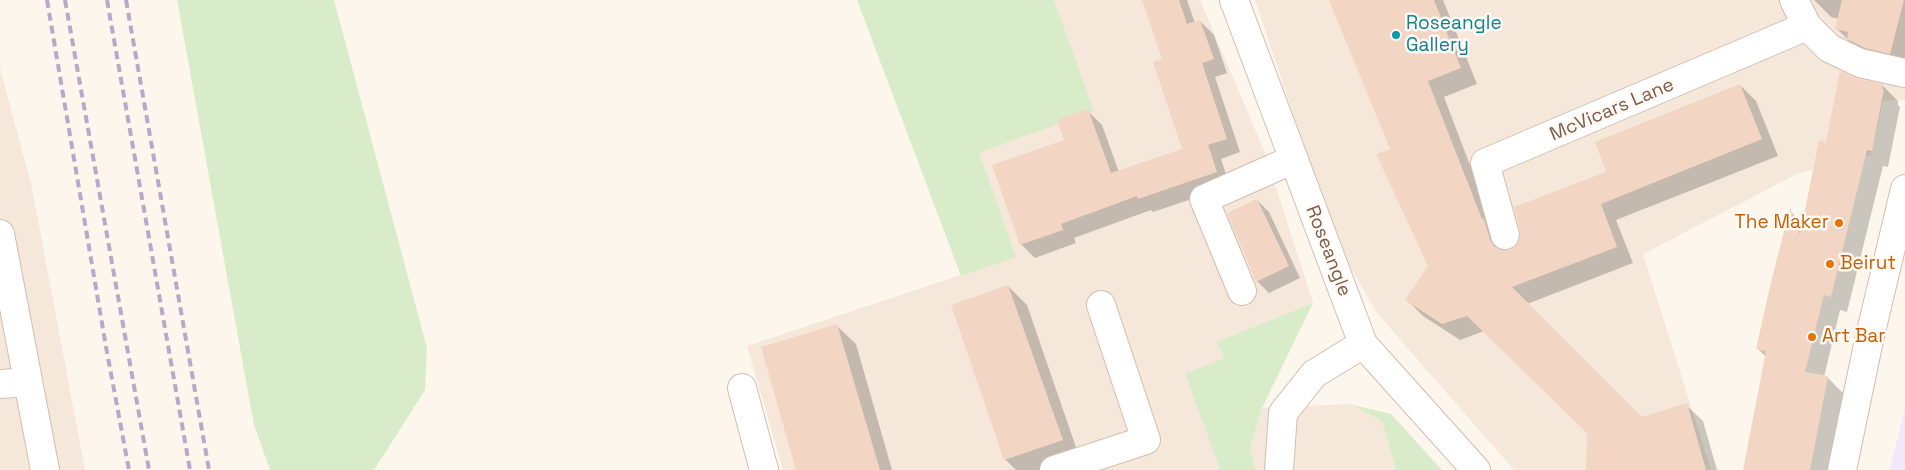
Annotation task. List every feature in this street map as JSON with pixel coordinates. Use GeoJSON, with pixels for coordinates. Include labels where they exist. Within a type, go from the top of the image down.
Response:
{"type":"FeatureCollection","features":[{"type":"Feature","properties":{"kind":"street","name":"Roseangle"},"geometry":{"type":"LineString","coordinates":[[1234,0],[1364,344],[1476,470]]}},
{"type":"Feature","properties":{"kind":"street"},"geometry":{"type":"LineString","coordinates":[[1794,0],[1807,26],[1829,48],[1860,63],[1905,73]]}},
{"type":"Feature","properties":{"kind":"street","name":"McVicars Lane"},"geometry":{"type":"LineString","coordinates":[[1505,235],[1485,163],[1807,26]]}},
{"type":"Feature","properties":{"kind":"street"},"geometry":{"type":"LineString","coordinates":[[1242,291],[1204,199],[1294,159]]}},
{"type":"Feature","properties":{"kind":"street"},"geometry":{"type":"LineString","coordinates":[[1842,470],[1869,340],[1905,189]]}},
{"type":"Feature","properties":{"kind":"street"},"geometry":{"type":"LineString","coordinates":[[0,234],[3,268],[45,470]]}},
{"type":"Feature","properties":{"kind":"street"},"geometry":{"type":"LineString","coordinates":[[1054,470],[1146,440],[1100,305]]}},
{"type":"Feature","properties":{"kind":"street"},"geometry":{"type":"LineString","coordinates":[[1279,470],[1283,413],[1314,374],[1364,344]]}},
{"type":"Feature","properties":{"kind":"street"},"geometry":{"type":"LineString","coordinates":[[0,384],[28,382]]}},
{"type":"Feature","properties":{"kind":"street"},"geometry":{"type":"LineString","coordinates":[[742,388],[764,470]]}},
{"type":"Feature","properties":{"kind":"shaded area"},"geometry":{"type":"Polygon","coordinates":[[[1054,0],[1200,0],[1265,153],[1313,303],[1216,342],[1224,358],[1185,374],[1220,470],[783,470],[747,346],[1015,257],[979,153],[1093,111],[1054,0]]]}},
{"type":"Feature","properties":{"kind":"shaded area"},"geometry":{"type":"Polygon","coordinates":[[[1255,0],[1905,0],[1905,100],[1883,101],[1871,155],[1797,174],[1643,254],[1711,470],[1514,470],[1377,313],[1335,240],[1255,0]]]}},
{"type":"Feature","properties":{"kind":"shaded area"},"geometry":{"type":"Polygon","coordinates":[[[0,68],[32,188],[85,470],[0,470],[0,68]]]}},
{"type":"Feature","properties":{"kind":"shaded area"},"geometry":{"type":"Polygon","coordinates":[[[1350,404],[1382,421],[1396,470],[1256,470],[1250,449],[1262,408],[1350,404]]]}},
{"type":"Feature","properties":{"kind":"shaded area"},"geometry":{"type":"Polygon","coordinates":[[[1905,408],[1905,470],[1890,470],[1905,408]]]}},
{"type":"Feature","properties":{"kind":"green space"},"geometry":{"type":"Polygon","coordinates":[[[177,0],[334,0],[427,348],[425,390],[374,470],[270,470],[254,425],[177,0]]]}},
{"type":"Feature","properties":{"kind":"green space"},"geometry":{"type":"Polygon","coordinates":[[[857,0],[1054,0],[1094,111],[979,153],[1016,257],[961,276],[857,0]]]}},
{"type":"Feature","properties":{"kind":"green space"},"geometry":{"type":"Polygon","coordinates":[[[1313,303],[1262,408],[1250,449],[1256,470],[1220,470],[1185,374],[1224,358],[1216,342],[1313,303]]]}},
{"type":"Feature","properties":{"kind":"green space"},"geometry":{"type":"Polygon","coordinates":[[[1350,404],[1391,414],[1442,470],[1396,470],[1382,421],[1350,404]]]}},
{"type":"Feature","properties":{"kind":"building"},"geometry":{"type":"Polygon","coordinates":[[[1142,0],[1179,0],[1187,24],[1200,20],[1214,59],[1202,63],[1227,139],[1208,145],[1217,172],[1138,199],[1137,196],[1061,224],[1063,230],[1020,245],[992,165],[1064,140],[1057,120],[1088,109],[1111,173],[1182,149],[1153,62],[1162,59],[1142,0]]]}},
{"type":"Feature","properties":{"kind":"building"},"geometry":{"type":"Polygon","coordinates":[[[1329,0],[1434,0],[1461,68],[1428,81],[1482,219],[1484,219],[1490,240],[1494,246],[1502,250],[1510,250],[1516,246],[1520,239],[1514,207],[1606,172],[1595,142],[1740,84],[1762,139],[1601,204],[1617,247],[1512,287],[1642,417],[1687,403],[1706,470],[1586,470],[1587,433],[1467,316],[1442,324],[1405,300],[1428,266],[1376,154],[1390,149],[1329,0]]]}},
{"type":"Feature","properties":{"kind":"building"},"geometry":{"type":"Polygon","coordinates":[[[1842,0],[1904,0],[1890,54],[1865,48],[1847,39],[1848,32],[1835,29],[1842,0]]]}},
{"type":"Feature","properties":{"kind":"building"},"geometry":{"type":"Polygon","coordinates":[[[1840,71],[1856,78],[1883,84],[1882,89],[1884,89],[1872,151],[1867,150],[1831,297],[1824,295],[1805,372],[1828,376],[1810,470],[1743,470],[1766,351],[1756,349],[1771,282],[1790,208],[1800,235],[1819,140],[1826,142],[1840,71]]]}},
{"type":"Feature","properties":{"kind":"building"},"geometry":{"type":"Polygon","coordinates":[[[1257,199],[1289,266],[1256,282],[1227,213],[1257,199]]]}},
{"type":"Feature","properties":{"kind":"building"},"geometry":{"type":"Polygon","coordinates":[[[1008,285],[1063,440],[1004,460],[951,305],[1008,285]]]}},
{"type":"Feature","properties":{"kind":"building"},"geometry":{"type":"Polygon","coordinates":[[[837,324],[880,470],[796,470],[761,347],[837,324]]]}},
{"type":"Feature","properties":{"kind":"railway"},"geometry":{"type":"LineString","coordinates":[[47,0],[106,347],[129,470]]}},
{"type":"Feature","properties":{"kind":"railway"},"geometry":{"type":"LineString","coordinates":[[65,0],[149,470]]}},
{"type":"Feature","properties":{"kind":"railway"},"geometry":{"type":"LineString","coordinates":[[107,0],[190,470]]}},
{"type":"Feature","properties":{"kind":"railway"},"geometry":{"type":"LineString","coordinates":[[126,0],[209,470]]}},
{"type":"Feature","properties":{"kind":"place","name":"Roseangle Gallery"},"geometry":{"type":"Point","coordinates":[1396,35]}},
{"type":"Feature","properties":{"kind":"place","name":"The Maker"},"geometry":{"type":"Point","coordinates":[1839,223]}},
{"type":"Feature","properties":{"kind":"place","name":"Beirut"},"geometry":{"type":"Point","coordinates":[1830,264]}},
{"type":"Feature","properties":{"kind":"place","name":"Art Bar"},"geometry":{"type":"Point","coordinates":[1812,337]}}]}
